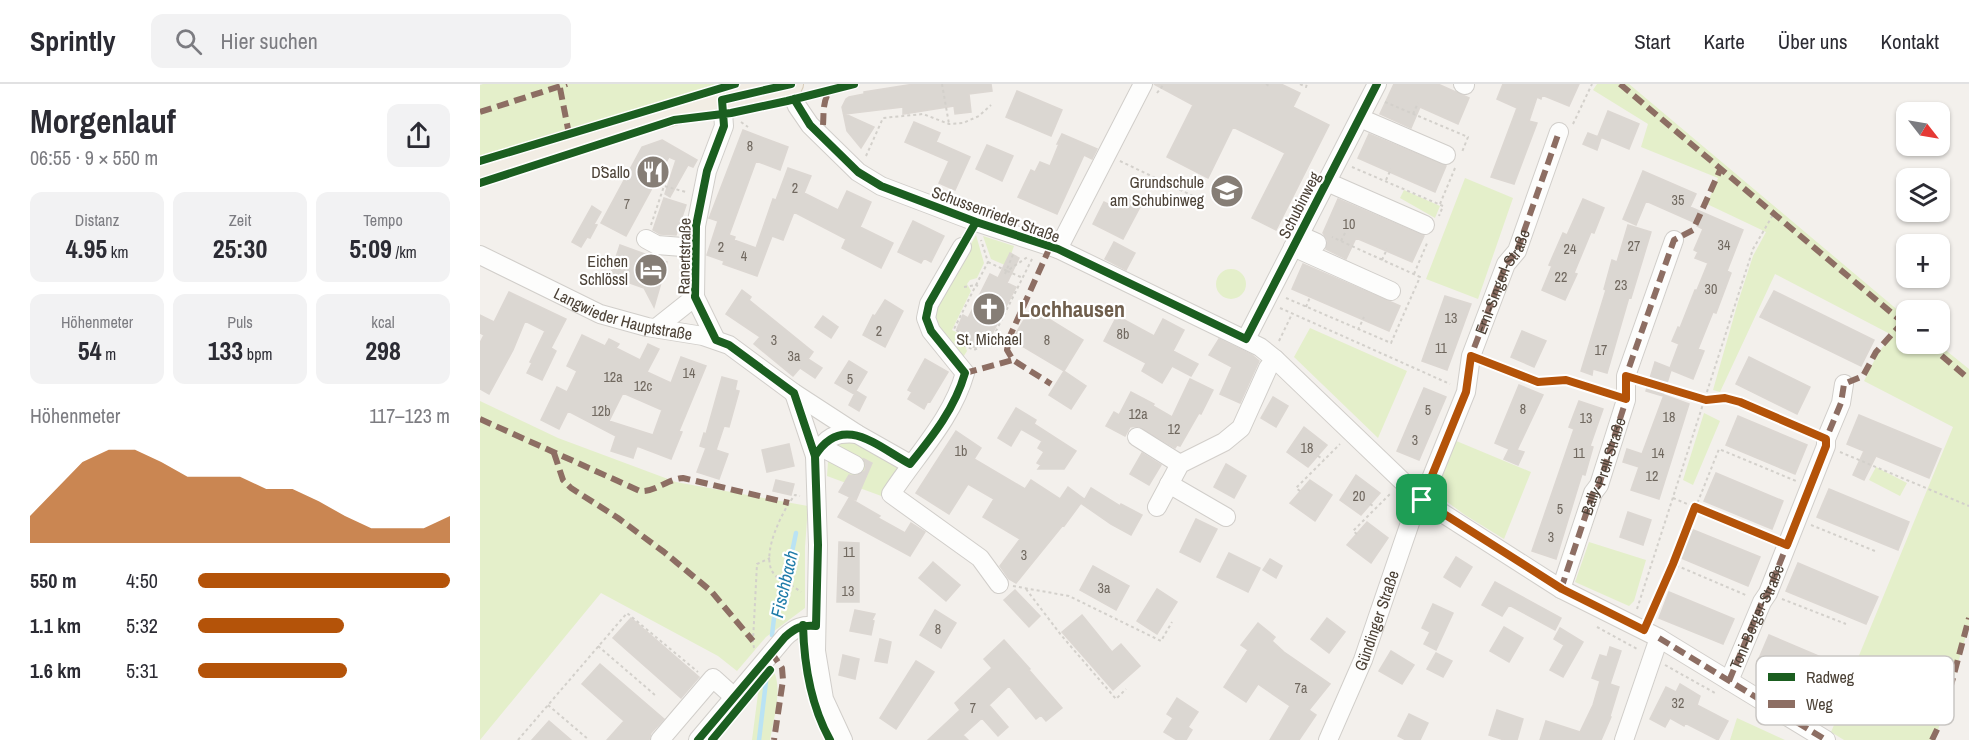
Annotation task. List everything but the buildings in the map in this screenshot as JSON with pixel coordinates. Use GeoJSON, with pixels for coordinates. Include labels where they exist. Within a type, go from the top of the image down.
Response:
{"type":"FeatureCollection","features":[{"type":"Feature","properties":{"kind":"main road"},"geometry":{"type":"LineString","coordinates":[[480,171],[598,132],[789,84]]}},
{"type":"Feature","properties":{"kind":"street","name":"Schussenrieder Straße"},"geometry":{"type":"LineString","coordinates":[[789,84],[798,106],[810,124],[858,172],[881,186],[976,222],[1058,249],[1276,352],[1422,500],[1562,589],[1646,627],[1756,693]]}},
{"type":"Feature","properties":{"kind":"street"},"geometry":{"type":"LineString","coordinates":[[1058,249],[1143,84]]}},
{"type":"Feature","properties":{"kind":"street","name":"Schubinweg"},"geometry":{"type":"LineString","coordinates":[[1246,339],[1327,182],[1369,111],[1377,84]]}},
{"type":"Feature","properties":{"kind":"street","name":"Ranertstraße"},"geometry":{"type":"LineString","coordinates":[[716,340],[695,297],[695,248],[700,196],[724,126],[722,100]]}},
{"type":"Feature","properties":{"kind":"street"},"geometry":{"type":"LineString","coordinates":[[1369,111],[1446,155]]}},
{"type":"Feature","properties":{"kind":"street","name":"Erni-Singerl-Straße"},"geometry":{"type":"LineString","coordinates":[[1422,500],[1466,392],[1471,356],[1506,264],[1517,251],[1559,132]]}},
{"type":"Feature","properties":{"kind":"street"},"geometry":{"type":"LineString","coordinates":[[1327,182],[1425,225]]}},
{"type":"Feature","properties":{"kind":"street"},"geometry":{"type":"LineString","coordinates":[[646,239],[657,245],[695,248]]}},
{"type":"Feature","properties":{"kind":"street","name":"Bally-Prell-Straße"},"geometry":{"type":"LineString","coordinates":[[1562,589],[1593,493],[1599,485],[1626,399],[1626,376],[1674,240]]}},
{"type":"Feature","properties":{"kind":"street"},"geometry":{"type":"LineString","coordinates":[[1296,241],[1317,243]]}},
{"type":"Feature","properties":{"kind":"street"},"geometry":{"type":"LineString","coordinates":[[1296,241],[1391,291]]}},
{"type":"Feature","properties":{"kind":"street"},"geometry":{"type":"LineString","coordinates":[[962,247],[929,304],[926,318],[931,331],[965,373],[961,388],[946,417],[910,464],[891,494],[980,558],[999,584]]}},
{"type":"Feature","properties":{"kind":"street","name":"Langwieder Hauptstraße"},"geometry":{"type":"LineString","coordinates":[[480,255],[600,314],[716,340],[729,345],[794,393],[857,434],[910,464]]}},
{"type":"Feature","properties":{"kind":"street","name":"Ranertstraße"},"geometry":{"type":"LineString","coordinates":[[656,328],[695,297]]}},
{"type":"Feature","properties":{"kind":"street"},"geometry":{"type":"LineString","coordinates":[[1157,507],[1180,464],[1224,442],[1240,428],[1276,352]]}},
{"type":"Feature","properties":{"kind":"street","name":"Toni-Berger-Straße"},"geometry":{"type":"LineString","coordinates":[[1731,676],[1810,486],[1841,404],[1844,384]]}},
{"type":"Feature","properties":{"kind":"street"},"geometry":{"type":"LineString","coordinates":[[794,393],[818,452],[816,651],[824,699],[843,740]]}},
{"type":"Feature","properties":{"kind":"street"},"geometry":{"type":"LineString","coordinates":[[818,452],[824,442],[840,433],[857,434]]}},
{"type":"Feature","properties":{"kind":"street"},"geometry":{"type":"LineString","coordinates":[[1137,436],[1180,464]]}},
{"type":"Feature","properties":{"kind":"street"},"geometry":{"type":"LineString","coordinates":[[818,452],[855,465]]}},
{"type":"Feature","properties":{"kind":"street"},"geometry":{"type":"LineString","coordinates":[[1169,484],[1226,517]]}},
{"type":"Feature","properties":{"kind":"street","name":"Gündinger Straße"},"geometry":{"type":"LineString","coordinates":[[1328,740],[1364,660],[1384,578],[1413,514],[1422,500]]}},
{"type":"Feature","properties":{"kind":"street"},"geometry":{"type":"LineString","coordinates":[[698,740],[771,652],[795,628],[803,625],[816,626]]}},
{"type":"Feature","properties":{"kind":"street"},"geometry":{"type":"LineString","coordinates":[[1624,740],[1646,627]]}},
{"type":"Feature","properties":{"kind":"street"},"geometry":{"type":"LineString","coordinates":[[660,740],[713,678],[734,697]]}},
{"type":"Feature","properties":{"kind":"street","name":"Schussenrieder Straße"},"geometry":{"type":"LineString","coordinates":[[1804,725],[1826,740]]}},
{"type":"Feature","properties":{"kind":"path"},"geometry":{"type":"LineString","coordinates":[[942,84],[949,124]]}},
{"type":"Feature","properties":{"kind":"path"},"geometry":{"type":"LineString","coordinates":[[1300,84],[1306,87],[1307,84]]}},
{"type":"Feature","properties":{"kind":"path"},"geometry":{"type":"LineString","coordinates":[[1559,132],[1569,134],[1592,84]]}},
{"type":"Feature","properties":{"kind":"path"},"geometry":{"type":"LineString","coordinates":[[1413,114],[1418,103]]}},
{"type":"Feature","properties":{"kind":"path"},"geometry":{"type":"LineString","coordinates":[[858,172],[883,118],[922,114],[949,124],[963,123],[979,116],[991,105]]}},
{"type":"Feature","properties":{"kind":"path"},"geometry":{"type":"LineString","coordinates":[[740,121],[748,127]]}},
{"type":"Feature","properties":{"kind":"path"},"geometry":{"type":"LineString","coordinates":[[1106,155],[1193,196]]}},
{"type":"Feature","properties":{"kind":"path"},"geometry":{"type":"LineString","coordinates":[[1385,181],[1391,169]]}},
{"type":"Feature","properties":{"kind":"path"},"geometry":{"type":"LineString","coordinates":[[646,239],[664,186],[692,194]]}},
{"type":"Feature","properties":{"kind":"path"},"geometry":{"type":"LineString","coordinates":[[1646,627],[1673,498],[1753,249],[1774,213]]}},
{"type":"Feature","properties":{"kind":"path"},"geometry":{"type":"LineString","coordinates":[[1341,241],[1346,231]]}},
{"type":"Feature","properties":{"kind":"path"},"geometry":{"type":"LineString","coordinates":[[979,232],[987,262],[954,328],[963,334],[966,346],[974,350],[986,344],[991,346],[997,334],[995,333],[1036,252],[1006,273]]}},
{"type":"Feature","properties":{"kind":"path"},"geometry":{"type":"LineString","coordinates":[[1006,273],[1017,244]]}},
{"type":"Feature","properties":{"kind":"path"},"geometry":{"type":"LineString","coordinates":[[1383,260],[1387,249]]}},
{"type":"Feature","properties":{"kind":"path"},"geometry":{"type":"LineString","coordinates":[[987,262],[1006,273],[1023,278]]}},
{"type":"Feature","properties":{"kind":"path"},"geometry":{"type":"LineString","coordinates":[[964,287],[977,285]]}},
{"type":"Feature","properties":{"kind":"path"},"geometry":{"type":"LineString","coordinates":[[1306,307],[1310,297]]}},
{"type":"Feature","properties":{"kind":"path"},"geometry":{"type":"LineString","coordinates":[[1276,352],[1293,314],[1466,392]]}},
{"type":"Feature","properties":{"kind":"path"},"geometry":{"type":"LineString","coordinates":[[1358,330],[1364,317]]}},
{"type":"Feature","properties":{"kind":"path"},"geometry":{"type":"LineString","coordinates":[[1471,356],[1538,382],[1566,380],[1626,399]]}},
{"type":"Feature","properties":{"kind":"path"},"geometry":{"type":"LineString","coordinates":[[1626,376],[1706,400],[1725,398],[1740,402],[1969,506]]}},
{"type":"Feature","properties":{"kind":"path"},"geometry":{"type":"LineString","coordinates":[[1300,492],[1296,488],[1340,444]]}},
{"type":"Feature","properties":{"kind":"path"},"geometry":{"type":"LineString","coordinates":[[1646,627],[1719,448],[1810,486]]}},
{"type":"Feature","properties":{"kind":"path"},"geometry":{"type":"LineString","coordinates":[[1318,456],[1324,460]]}},
{"type":"Feature","properties":{"kind":"path"},"geometry":{"type":"LineString","coordinates":[[1357,534],[1353,531],[1391,493]]}},
{"type":"Feature","properties":{"kind":"path"},"geometry":{"type":"LineString","coordinates":[[782,582],[771,570],[770,558],[770,549],[778,524],[795,495],[817,499]]}},
{"type":"Feature","properties":{"kind":"path"},"geometry":{"type":"LineString","coordinates":[[1673,498],[1787,545]]}},
{"type":"Feature","properties":{"kind":"path"},"geometry":{"type":"LineString","coordinates":[[1370,504],[1375,507]]}},
{"type":"Feature","properties":{"kind":"path"},"geometry":{"type":"LineString","coordinates":[[1797,519],[1875,551]]}},
{"type":"Feature","properties":{"kind":"path"},"geometry":{"type":"LineString","coordinates":[[755,653],[753,641],[757,564],[770,558]]}},
{"type":"Feature","properties":{"kind":"path"},"geometry":{"type":"LineString","coordinates":[[1673,564],[1846,624]]}},
{"type":"Feature","properties":{"kind":"path"},"geometry":{"type":"LineString","coordinates":[[999,584],[1069,596],[1161,641],[1172,622]]}},
{"type":"Feature","properties":{"kind":"path"},"geometry":{"type":"LineString","coordinates":[[1026,589],[1061,635],[1116,699],[1126,689]]}},
{"type":"Feature","properties":{"kind":"path"},"geometry":{"type":"LineString","coordinates":[[518,740],[627,613],[710,681]]}},
{"type":"Feature","properties":{"kind":"path"},"geometry":{"type":"LineString","coordinates":[[598,646],[655,695]]}},
{"type":"Feature","properties":{"kind":"path"},"geometry":{"type":"LineString","coordinates":[[1731,676],[1743,672],[1756,677]]}},
{"type":"Feature","properties":{"kind":"path"},"geometry":{"type":"LineString","coordinates":[[548,705],[589,740]]}},
{"type":"Feature","properties":{"kind":"green space"},"geometry":{"type":"Polygon","coordinates":[[[722,84],[480,157],[480,85],[722,84]]]}},
{"type":"Feature","properties":{"kind":"green space"},"geometry":{"type":"Polygon","coordinates":[[[1597,84],[1629,84],[1896,309],[1896,354],[1950,354],[1969,369],[1969,626],[1954,676],[1954,656],[1859,656],[1953,427],[1864,381],[1878,353],[1892,335],[1775,274],[1720,392],[1713,390],[1753,256],[1766,232],[1707,204],[1718,178],[1641,147],[1648,124],[1593,90],[1597,84]]]}},
{"type":"Feature","properties":{"kind":"green space"},"geometry":{"type":"Polygon","coordinates":[[[1465,178],[1513,198],[1478,299],[1426,279],[1465,178]]]}},
{"type":"Feature","properties":{"kind":"green space"},"geometry":{"type":"Polygon","coordinates":[[[1404,190],[1440,206],[1435,218],[1400,198],[1404,190]]]}},
{"type":"Feature","properties":{"kind":"green space"},"geometry":{"type":"Polygon","coordinates":[[[976,235],[984,263],[977,278],[970,280],[967,284],[971,291],[952,330],[960,334],[967,351],[960,362],[933,321],[935,309],[976,235]]]}},
{"type":"Feature","properties":{"kind":"green space"},"geometry":{"type":"Polygon","coordinates":[[[983,236],[1014,246],[1007,266],[991,259],[983,236]]]}},
{"type":"Feature","properties":{"kind":"green space"},"geometry":{"type":"Polygon","coordinates":[[[1231,269],[1242,273],[1246,284],[1242,295],[1231,299],[1220,295],[1216,284],[1220,273],[1231,269]]]}},
{"type":"Feature","properties":{"kind":"green space"},"geometry":{"type":"Polygon","coordinates":[[[1310,328],[1407,371],[1378,438],[1294,357],[1310,328]]]}},
{"type":"Feature","properties":{"kind":"green space"},"geometry":{"type":"Polygon","coordinates":[[[480,401],[558,438],[676,482],[808,506],[805,608],[766,637],[737,671],[718,656],[601,593],[480,740],[480,401]]]}},
{"type":"Feature","properties":{"kind":"green space"},"geometry":{"type":"Polygon","coordinates":[[[1704,413],[1720,421],[1693,485],[1683,480],[1704,413]]]}},
{"type":"Feature","properties":{"kind":"green space"},"geometry":{"type":"Polygon","coordinates":[[[1454,440],[1531,472],[1504,539],[1465,515],[1431,490],[1454,440]]]}},
{"type":"Feature","properties":{"kind":"green space"},"geometry":{"type":"Polygon","coordinates":[[[854,441],[903,466],[884,497],[827,476],[828,462],[840,444],[854,441]]]}},
{"type":"Feature","properties":{"kind":"green space"},"geometry":{"type":"Polygon","coordinates":[[[1876,467],[1907,483],[1900,496],[1869,480],[1876,467]]]}},
{"type":"Feature","properties":{"kind":"green space"},"geometry":{"type":"Polygon","coordinates":[[[1589,542],[1646,560],[1634,601],[1629,606],[1575,582],[1589,542]]]}},
{"type":"Feature","properties":{"kind":"green space"},"geometry":{"type":"Polygon","coordinates":[[[772,669],[777,684],[777,693],[770,740],[752,740],[759,686],[772,669]]]}},
{"type":"Feature","properties":{"kind":"green space"},"geometry":{"type":"Polygon","coordinates":[[[1737,718],[1785,740],[1730,740],[1737,718]]]}},
{"type":"Feature","properties":{"kind":"green space"},"geometry":{"type":"Polygon","coordinates":[[[1834,725],[1939,725],[1935,740],[1844,740],[1831,732],[1834,725]]]}},
{"type":"Feature","properties":{"kind":"waterway","name":"Fischbach"},"geometry":{"type":"LineString","coordinates":[[772,635],[774,618],[787,576],[796,533]]}},
{"type":"Feature","properties":{"kind":"waterway","name":"Fischbach"},"geometry":{"type":"LineString","coordinates":[[759,740],[767,673]]}},
{"type":"Feature","properties":{"kind":"marked path"},"geometry":{"type":"LineString","coordinates":[[480,112],[567,84]]}},
{"type":"Feature","properties":{"kind":"marked path"},"geometry":{"type":"LineString","coordinates":[[1620,84],[1896,317]]}},
{"type":"Feature","properties":{"kind":"marked path"},"geometry":{"type":"LineString","coordinates":[[560,88],[569,134]]}},
{"type":"Feature","properties":{"kind":"marked path"},"geometry":{"type":"LineString","coordinates":[[823,125],[825,101],[832,89]]}},
{"type":"Feature","properties":{"kind":"marked path"},"geometry":{"type":"LineString","coordinates":[[1422,500],[1466,392],[1471,356],[1506,264],[1517,251],[1559,132]]}},
{"type":"Feature","properties":{"kind":"marked path"},"geometry":{"type":"LineString","coordinates":[[1561,589],[1593,493],[1599,485],[1626,400],[1626,376],[1674,240],[1693,230],[1721,168]]}},
{"type":"Feature","properties":{"kind":"marked path"},"geometry":{"type":"LineString","coordinates":[[1050,247],[1010,336],[1007,350],[1013,360],[1051,384]]}},
{"type":"Feature","properties":{"kind":"marked path"},"geometry":{"type":"LineString","coordinates":[[1729,681],[1762,602],[1768,593],[1826,446],[1826,439],[1841,403],[1844,384],[1863,376],[1876,352],[1896,330]]}},
{"type":"Feature","properties":{"kind":"marked path"},"geometry":{"type":"LineString","coordinates":[[1940,354],[1969,379]]}},
{"type":"Feature","properties":{"kind":"marked path"},"geometry":{"type":"LineString","coordinates":[[965,373],[1013,360]]}},
{"type":"Feature","properties":{"kind":"marked path"},"geometry":{"type":"LineString","coordinates":[[480,419],[640,491],[651,490],[683,478],[789,503]]}},
{"type":"Feature","properties":{"kind":"marked path"},"geometry":{"type":"LineString","coordinates":[[554,453],[563,480],[571,488],[618,518],[711,591],[753,641]]}},
{"type":"Feature","properties":{"kind":"marked path"},"geometry":{"type":"LineString","coordinates":[[782,582],[791,585]]}},
{"type":"Feature","properties":{"kind":"marked path"},"geometry":{"type":"LineString","coordinates":[[1954,674],[1969,618]]}},
{"type":"Feature","properties":{"kind":"marked path"},"geometry":{"type":"LineString","coordinates":[[1659,638],[1756,697]]}},
{"type":"Feature","properties":{"kind":"marked path"},"geometry":{"type":"LineString","coordinates":[[771,652],[782,668],[783,680],[774,740]]}},
{"type":"Feature","properties":{"kind":"marked path"},"geometry":{"type":"LineString","coordinates":[[1801,725],[1826,740]]}},
{"type":"Feature","properties":{"kind":"marked path"},"geometry":{"type":"LineString","coordinates":[[1932,740],[1939,725]]}},
{"type":"Feature","properties":{"kind":"cycle path"},"geometry":{"type":"LineString","coordinates":[[480,161],[735,84]]}},
{"type":"Feature","properties":{"kind":"cycle path"},"geometry":{"type":"LineString","coordinates":[[698,740],[785,637],[799,627],[816,626],[818,545],[815,456],[794,393],[729,345],[716,340],[695,297],[696,226],[707,171],[724,126],[722,100],[791,84]]}},
{"type":"Feature","properties":{"kind":"cycle path"},"geometry":{"type":"LineString","coordinates":[[480,183],[674,120],[731,113],[854,84]]}},
{"type":"Feature","properties":{"kind":"cycle path"},"geometry":{"type":"LineString","coordinates":[[794,99],[810,125],[858,172],[881,186],[976,222],[1058,249],[1246,339],[1377,84]]}},
{"type":"Feature","properties":{"kind":"cycle path"},"geometry":{"type":"LineString","coordinates":[[815,456],[825,443],[837,436],[848,434],[873,442],[910,464],[935,432],[949,410],[965,373],[931,331],[926,318],[929,304],[976,222]]}},
{"type":"Feature","properties":{"kind":"cycle path"},"geometry":{"type":"LineString","coordinates":[[803,625],[809,684],[817,712],[830,740]]}},
{"type":"Feature","properties":{"kind":"cycle path"},"geometry":{"type":"LineString","coordinates":[[712,740],[770,670]]}},
{"type":"Feature","properties":{"kind":"place","name":"D´Sallo"},"geometry":{"type":"Point","coordinates":[653,172]}},
{"type":"Feature","properties":{"kind":"place","name":"Grundschule am Schubinweg"},"geometry":{"type":"Point","coordinates":[1227,191]}},
{"type":"Feature","properties":{"kind":"place","name":"Eichen Schlössl"},"geometry":{"type":"Point","coordinates":[651,270]}},
{"type":"Feature","properties":{"kind":"place","name":"St. Michael"},"geometry":{"type":"Point","coordinates":[989,309]}},
{"type":"Feature","properties":{"kind":"district","name":"Lochhausen"},"geometry":{"type":"Point","coordinates":[1072,309]}},
{"type":"Feature","properties":{"kind":"route"},"geometry":{"type":"LineString","coordinates":[[1471,356],[1538,382],[1566,380],[1626,399],[1626,376],[1706,400],[1725,398],[1740,402],[1826,439],[1826,446],[1787,545],[1695,507],[1644,630],[1562,589],[1422,500],[1466,392],[1471,356]]}}]}
